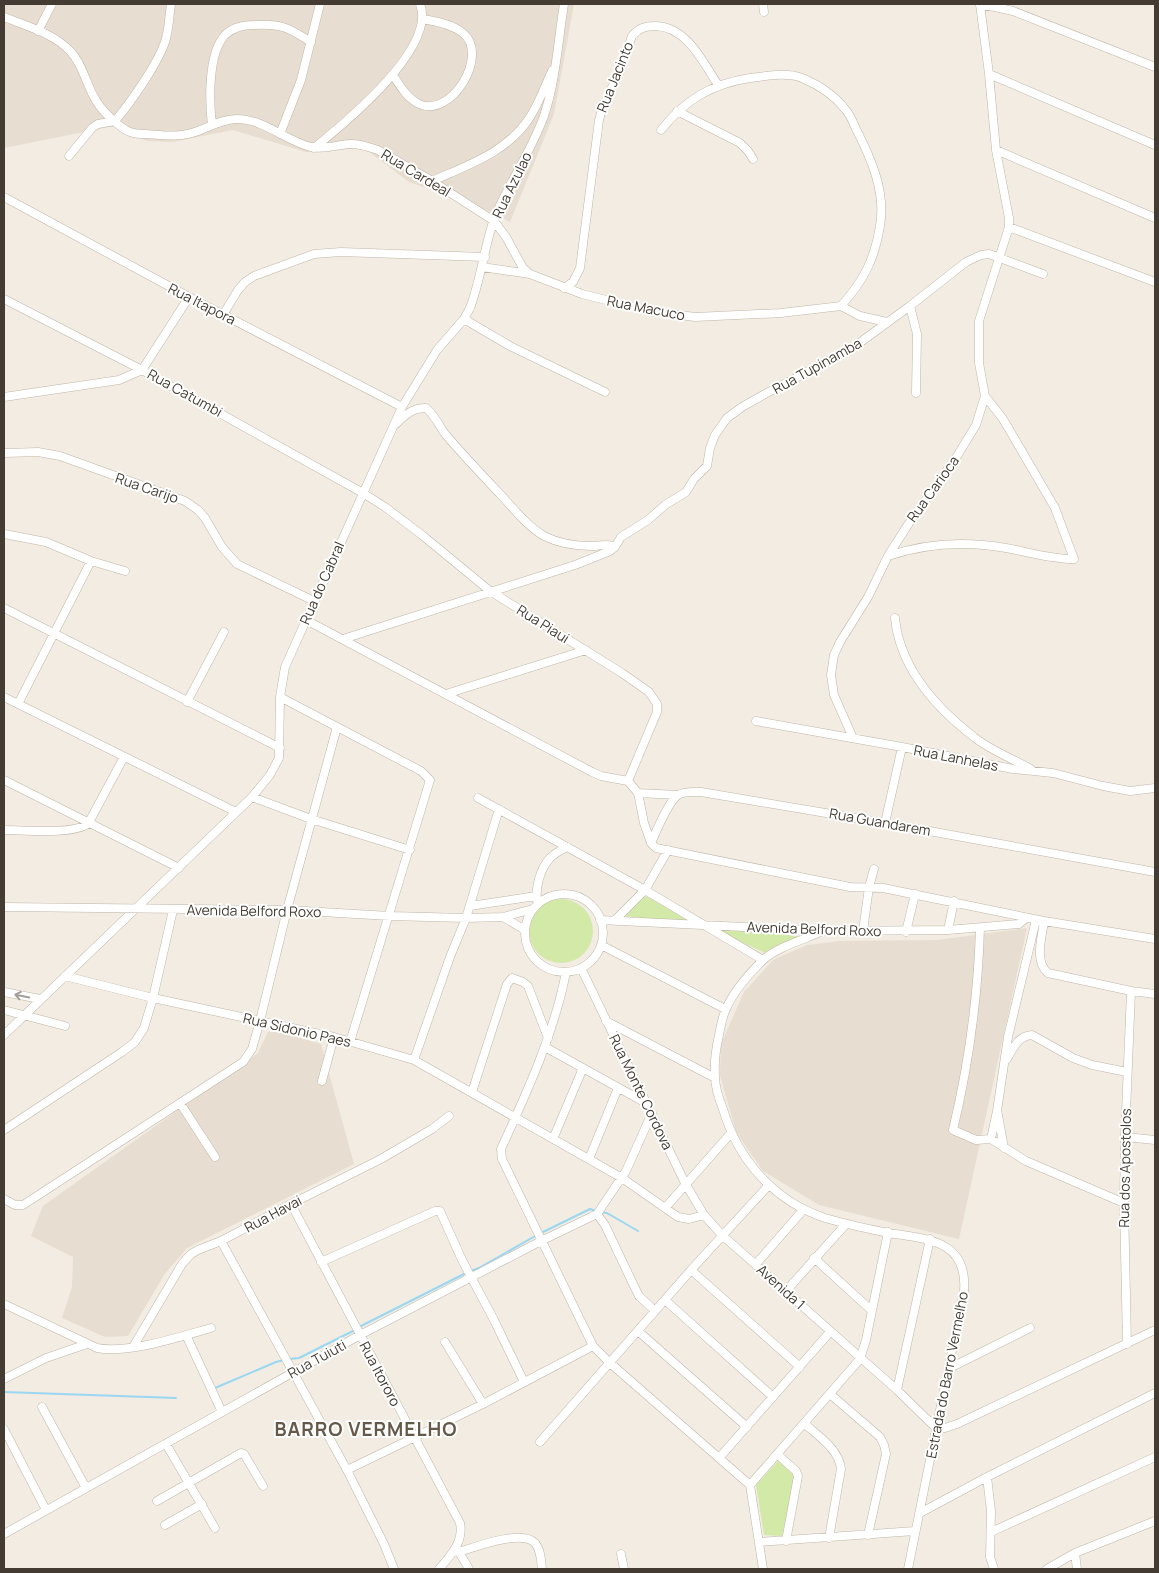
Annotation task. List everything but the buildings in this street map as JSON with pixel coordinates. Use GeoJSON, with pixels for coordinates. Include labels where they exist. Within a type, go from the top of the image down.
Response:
{"type":"FeatureCollection","features":[{"type":"Feature","properties":{"kind":"street"},"geometry":{"type":"LineString","coordinates":[[38,31],[52,4]]}},
{"type":"Feature","properties":{"kind":"street"},"geometry":{"type":"LineString","coordinates":[[69,156],[92,128],[98,124],[115,121],[134,95],[160,53],[167,33],[170,4]]}},
{"type":"Feature","properties":{"kind":"street"},"geometry":{"type":"LineString","coordinates":[[280,134],[295,98],[320,4]]}},
{"type":"Feature","properties":{"kind":"street"},"geometry":{"type":"LineString","coordinates":[[314,148],[341,126],[393,76],[411,50],[422,19],[421,4]]}},
{"type":"Feature","properties":{"kind":"street","name":"Rua Azulao"},"geometry":{"type":"LineString","coordinates":[[402,407],[437,350],[464,319],[474,298],[494,221],[506,192],[544,117],[553,84],[564,4]]}},
{"type":"Feature","properties":{"kind":"street"},"geometry":{"type":"LineString","coordinates":[[1155,67],[1013,12],[980,5],[996,150],[1009,209],[1009,227],[1155,282]]}},
{"type":"Feature","properties":{"kind":"street","name":"Rua Cardeal"},"geometry":{"type":"LineString","coordinates":[[4,17],[58,41],[70,51],[80,64],[97,102],[115,121],[129,132],[165,136],[196,132],[212,124],[230,119],[240,119],[252,121],[294,142],[314,148],[336,147],[348,144],[369,146],[432,181],[494,221]]}},
{"type":"Feature","properties":{"kind":"street"},"geometry":{"type":"LineString","coordinates":[[393,76],[402,90],[411,99],[427,107],[442,104],[463,82],[469,72],[472,59],[471,47],[462,32],[422,19]]}},
{"type":"Feature","properties":{"kind":"street"},"geometry":{"type":"LineString","coordinates":[[212,124],[210,84],[214,59],[224,35],[240,26],[278,25],[286,27],[311,42]]}},
{"type":"Feature","properties":{"kind":"street","name":"Rua Jacinto"},"geometry":{"type":"LineString","coordinates":[[564,288],[573,282],[580,268],[599,120],[632,36],[646,26],[659,26],[678,32],[695,51],[718,85]]}},
{"type":"Feature","properties":{"kind":"street"},"geometry":{"type":"LineString","coordinates":[[432,181],[460,170],[506,145],[521,130],[530,116],[555,64]]}},
{"type":"Feature","properties":{"kind":"street"},"geometry":{"type":"LineString","coordinates":[[989,74],[1155,145]]}},
{"type":"Feature","properties":{"kind":"street"},"geometry":{"type":"LineString","coordinates":[[661,130],[677,111],[694,98],[718,85],[759,77],[788,76],[801,78],[828,92],[847,110],[865,146],[878,182],[882,201],[881,225],[874,254],[867,272],[841,306],[860,316],[887,322]]}},
{"type":"Feature","properties":{"kind":"street"},"geometry":{"type":"LineString","coordinates":[[677,111],[740,143],[753,160]]}},
{"type":"Feature","properties":{"kind":"street"},"geometry":{"type":"LineString","coordinates":[[996,150],[1155,218]]}},
{"type":"Feature","properties":{"kind":"street","name":"Rua Itapora"},"geometry":{"type":"LineString","coordinates":[[4,197],[189,298],[402,407]]}},
{"type":"Feature","properties":{"kind":"street"},"geometry":{"type":"LineString","coordinates":[[494,221],[506,237],[523,268],[530,274]]}},
{"type":"Feature","properties":{"kind":"street","name":"Rua Carioca"},"geometry":{"type":"LineString","coordinates":[[854,738],[834,695],[830,675],[834,655],[868,597],[888,556],[909,523],[967,442],[976,425],[986,396],[980,363],[979,321],[1009,227]]}},
{"type":"Feature","properties":{"kind":"street"},"geometry":{"type":"LineString","coordinates":[[223,315],[245,282],[254,276],[314,254],[341,252],[485,257]]}},
{"type":"Feature","properties":{"kind":"street","name":"Rua Tupinamba"},"geometry":{"type":"LineString","coordinates":[[615,547],[621,537],[686,492],[694,479],[708,466],[710,448],[715,435],[727,418],[742,407],[850,349],[910,306],[966,262],[981,254],[989,254],[1043,274]]}},
{"type":"Feature","properties":{"kind":"street","name":"Rua Macuco"},"geometry":{"type":"LineString","coordinates":[[482,266],[530,274],[582,294],[650,311],[695,317],[781,313],[841,306]]}},
{"type":"Feature","properties":{"kind":"street"},"geometry":{"type":"LineString","coordinates":[[4,397],[119,380],[142,370],[189,298]]}},
{"type":"Feature","properties":{"kind":"street","name":"Rua Catumbi"},"geometry":{"type":"LineString","coordinates":[[4,299],[142,370],[363,493]]}},
{"type":"Feature","properties":{"kind":"street"},"geometry":{"type":"LineString","coordinates":[[4,308],[14,304]]}},
{"type":"Feature","properties":{"kind":"street"},"geometry":{"type":"LineString","coordinates":[[910,306],[917,334],[916,393]]}},
{"type":"Feature","properties":{"kind":"street"},"geometry":{"type":"LineString","coordinates":[[464,319],[510,346],[605,392]]}},
{"type":"Feature","properties":{"kind":"street"},"geometry":{"type":"LineString","coordinates":[[888,556],[918,548],[964,544],[1005,548],[1046,557],[1074,559],[1055,508],[1003,419],[986,396]]}},
{"type":"Feature","properties":{"kind":"street","name":"Rua do Cabral"},"geometry":{"type":"LineString","coordinates":[[252,797],[275,768],[280,748],[280,697],[285,667],[402,407]]}},
{"type":"Feature","properties":{"kind":"street"},"geometry":{"type":"LineString","coordinates":[[392,429],[407,414],[416,409],[426,408],[458,449],[534,528],[545,536],[563,542],[590,546],[609,544],[615,547]]}},
{"type":"Feature","properties":{"kind":"street","name":"Rua Carijo"},"geometry":{"type":"LineString","coordinates":[[4,453],[38,452],[60,456],[185,501],[201,514],[222,547],[237,564],[314,601]]}},
{"type":"Feature","properties":{"kind":"street","name":"Rua Piaui"},"geometry":{"type":"LineString","coordinates":[[363,493],[414,530],[490,591],[586,650],[649,692],[657,704],[657,712],[628,781]]}},
{"type":"Feature","properties":{"kind":"street"},"geometry":{"type":"LineString","coordinates":[[4,534],[46,542],[91,561],[125,571]]}},
{"type":"Feature","properties":{"kind":"street"},"geometry":{"type":"LineString","coordinates":[[343,638],[575,565],[615,547]]}},
{"type":"Feature","properties":{"kind":"street"},"geometry":{"type":"LineString","coordinates":[[18,704],[91,561]]}},
{"type":"Feature","properties":{"kind":"street"},"geometry":{"type":"LineString","coordinates":[[4,608],[280,748]]}},
{"type":"Feature","properties":{"kind":"street"},"geometry":{"type":"LineString","coordinates":[[895,618],[899,641],[906,660],[914,676],[929,695],[975,738],[1032,770]]}},
{"type":"Feature","properties":{"kind":"street"},"geometry":{"type":"LineString","coordinates":[[306,620],[592,772],[601,776],[628,781],[638,792],[642,816],[651,843],[656,848],[850,887],[877,887],[954,901],[1040,921],[1155,939]]}},
{"type":"Feature","properties":{"kind":"street"},"geometry":{"type":"LineString","coordinates":[[188,702],[224,632]]}},
{"type":"Feature","properties":{"kind":"street"},"geometry":{"type":"LineString","coordinates":[[446,694],[586,650]]}},
{"type":"Feature","properties":{"kind":"street"},"geometry":{"type":"LineString","coordinates":[[4,697],[236,812]]}},
{"type":"Feature","properties":{"kind":"street"},"geometry":{"type":"LineString","coordinates":[[280,697],[421,771],[431,782],[350,1042]]}},
{"type":"Feature","properties":{"kind":"street","name":"Rua Lanhelas"},"geometry":{"type":"LineString","coordinates":[[756,721],[1013,769],[1053,773],[1130,791],[1155,788]]}},
{"type":"Feature","properties":{"kind":"street"},"geometry":{"type":"LineString","coordinates":[[4,1199],[15,1205],[23,1205],[243,1062],[250,1054],[311,819],[337,728]]}},
{"type":"Feature","properties":{"kind":"street"},"geometry":{"type":"LineString","coordinates":[[885,823],[902,747]]}},
{"type":"Feature","properties":{"kind":"street"},"geometry":{"type":"LineString","coordinates":[[4,830],[75,830],[88,824],[124,757]]}},
{"type":"Feature","properties":{"kind":"street"},"geometry":{"type":"LineString","coordinates":[[4,780],[88,824],[179,868]]}},
{"type":"Feature","properties":{"kind":"street"},"geometry":{"type":"LineString","coordinates":[[638,792],[678,795]]}},
{"type":"Feature","properties":{"kind":"street","name":"Rua Guandarem"},"geometry":{"type":"LineString","coordinates":[[678,795],[688,792],[716,794],[1155,872]]}},
{"type":"Feature","properties":{"kind":"street"},"geometry":{"type":"LineString","coordinates":[[651,843],[669,807],[678,795]]}},
{"type":"Feature","properties":{"kind":"street"},"geometry":{"type":"LineString","coordinates":[[4,1035],[252,797],[311,819],[410,850]]}},
{"type":"Feature","properties":{"kind":"street"},"geometry":{"type":"LineString","coordinates":[[478,798],[645,890],[763,960]]}},
{"type":"Feature","properties":{"kind":"street"},"geometry":{"type":"LineString","coordinates":[[414,1060],[446,966],[466,918],[499,810]]}},
{"type":"Feature","properties":{"kind":"street"},"geometry":{"type":"LineString","coordinates":[[567,847],[550,858],[544,867],[536,903],[525,930],[528,947],[537,961],[550,969],[566,972],[581,968],[593,958],[601,945],[603,932],[600,920]]}},
{"type":"Feature","properties":{"kind":"street"},"geometry":{"type":"LineString","coordinates":[[615,920],[645,890],[668,850]]}},
{"type":"Feature","properties":{"kind":"street"},"geometry":{"type":"LineString","coordinates":[[863,931],[869,888],[874,869]]}},
{"type":"Feature","properties":{"kind":"street","name":"Avenida Belford Roxo"},"geometry":{"type":"LineString","coordinates":[[4,907],[287,910],[466,918],[504,917],[554,895],[566,894],[577,896],[591,906],[600,920],[824,931],[906,932],[1019,924],[1026,918]]}},
{"type":"Feature","properties":{"kind":"street"},"geometry":{"type":"LineString","coordinates":[[906,932],[915,894]]}},
{"type":"Feature","properties":{"kind":"street"},"geometry":{"type":"LineString","coordinates":[[948,930],[954,901]]}},
{"type":"Feature","properties":{"kind":"street"},"geometry":{"type":"LineString","coordinates":[[470,906],[536,903]]}},
{"type":"Feature","properties":{"kind":"street"},"geometry":{"type":"LineString","coordinates":[[4,1130],[135,1042],[144,1028],[153,998],[173,910]]}},
{"type":"Feature","properties":{"kind":"street"},"geometry":{"type":"LineString","coordinates":[[504,917],[525,930]]}},
{"type":"Feature","properties":{"kind":"street"},"geometry":{"type":"LineString","coordinates":[[1040,921],[1041,965],[1048,973],[1131,991],[1155,994]]}},
{"type":"Feature","properties":{"kind":"street"},"geometry":{"type":"LineString","coordinates":[[991,1139],[998,1111],[1008,1037],[1040,921]]}},
{"type":"Feature","properties":{"kind":"street"},"geometry":{"type":"LineString","coordinates":[[980,928],[974,1016],[954,1130],[976,1140],[991,1139],[1026,1161],[1124,1203]]}},
{"type":"Feature","properties":{"kind":"street","name":"Estrada do Barro Vermelho"},"geometry":{"type":"LineString","coordinates":[[824,931],[782,949],[763,960],[734,996],[725,1009],[717,1042],[715,1078],[719,1098],[731,1133],[747,1162],[769,1185],[791,1202],[815,1215],[846,1224],[930,1239],[954,1254],[962,1267],[964,1291],[908,1569]]}},
{"type":"Feature","properties":{"kind":"street"},"geometry":{"type":"LineString","coordinates":[[601,945],[725,1009]]}},
{"type":"Feature","properties":{"kind":"street","name":"Rua Monte Cordova"},"geometry":{"type":"LineString","coordinates":[[581,968],[685,1183],[704,1214]]}},
{"type":"Feature","properties":{"kind":"street"},"geometry":{"type":"LineString","coordinates":[[566,972],[563,990],[548,1038],[500,1154],[592,1346],[750,1485],[763,1569]]}},
{"type":"Feature","properties":{"kind":"street","name":"Rua Sidonio Paes"},"geometry":{"type":"LineString","coordinates":[[65,976],[153,998],[334,1037],[414,1060],[622,1178],[678,1217],[689,1219],[704,1214]]}},
{"type":"Feature","properties":{"kind":"street"},"geometry":{"type":"LineString","coordinates":[[472,1092],[507,984],[512,978],[528,986],[548,1038]]}},
{"type":"Feature","properties":{"kind":"street","name":"Rua dos Apostolos"},"geometry":{"type":"LineString","coordinates":[[1127,1344],[1124,1203],[1131,991]]}},
{"type":"Feature","properties":{"kind":"street"},"geometry":{"type":"LineString","coordinates":[[4,992],[40,999]]}},
{"type":"Feature","properties":{"kind":"street"},"geometry":{"type":"LineString","coordinates":[[4,1010],[65,1026]]}},
{"type":"Feature","properties":{"kind":"street"},"geometry":{"type":"LineString","coordinates":[[606,1020],[715,1078]]}},
{"type":"Feature","properties":{"kind":"street"},"geometry":{"type":"LineString","coordinates":[[1005,1062],[1020,1038],[1025,1035],[1032,1035],[1073,1058],[1099,1067],[1128,1072]]}},
{"type":"Feature","properties":{"kind":"street"},"geometry":{"type":"LineString","coordinates":[[322,1081],[334,1037]]}},
{"type":"Feature","properties":{"kind":"street"},"geometry":{"type":"LineString","coordinates":[[544,1047],[647,1103]]}},
{"type":"Feature","properties":{"kind":"street"},"geometry":{"type":"LineString","coordinates":[[553,1139],[583,1068]]}},
{"type":"Feature","properties":{"kind":"street"},"geometry":{"type":"LineString","coordinates":[[589,1159],[618,1088]]}},
{"type":"Feature","properties":{"kind":"street"},"geometry":{"type":"LineString","coordinates":[[180,1103],[215,1156]]}},
{"type":"Feature","properties":{"kind":"street"},"geometry":{"type":"LineString","coordinates":[[998,1111],[1004,1148]]}},
{"type":"Feature","properties":{"kind":"street"},"geometry":{"type":"LineString","coordinates":[[652,1113],[622,1178],[599,1211],[634,1286],[640,1296],[655,1311]]}},
{"type":"Feature","properties":{"kind":"street","name":"Rua Havai"},"geometry":{"type":"LineString","coordinates":[[134,1347],[182,1264],[191,1254],[221,1241],[408,1144],[449,1116]]}},
{"type":"Feature","properties":{"kind":"street"},"geometry":{"type":"LineString","coordinates":[[666,1207],[685,1183],[731,1133]]}},
{"type":"Feature","properties":{"kind":"street"},"geometry":{"type":"LineString","coordinates":[[1125,1137],[1155,1140]]}},
{"type":"Feature","properties":{"kind":"street"},"geometry":{"type":"LineString","coordinates":[[540,1442],[722,1235],[769,1185]]}},
{"type":"Feature","properties":{"kind":"street","name":"Rua Itororo"},"geometry":{"type":"LineString","coordinates":[[291,1204],[460,1523],[461,1530],[457,1551],[439,1569]]}},
{"type":"Feature","properties":{"kind":"street"},"geometry":{"type":"LineString","coordinates":[[756,1264],[804,1209]]}},
{"type":"Feature","properties":{"kind":"street"},"geometry":{"type":"LineString","coordinates":[[322,1262],[435,1211],[440,1211],[524,1382]]}},
{"type":"Feature","properties":{"kind":"street","name":"Rua Tuiuti"},"geometry":{"type":"LineString","coordinates":[[4,1534],[166,1444],[358,1332],[469,1273],[599,1211]]}},
{"type":"Feature","properties":{"kind":"street","name":"Avenida 1"},"geometry":{"type":"LineString","coordinates":[[704,1214],[722,1235],[897,1390],[937,1429]]}},
{"type":"Feature","properties":{"kind":"street"},"geometry":{"type":"LineString","coordinates":[[786,1291],[846,1224]]}},
{"type":"Feature","properties":{"kind":"street"},"geometry":{"type":"LineString","coordinates":[[750,1485],[860,1358],[866,1340],[888,1232]]}},
{"type":"Feature","properties":{"kind":"street"},"geometry":{"type":"LineString","coordinates":[[897,1390],[930,1239]]}},
{"type":"Feature","properties":{"kind":"street"},"geometry":{"type":"LineString","coordinates":[[221,1241],[347,1470],[384,1544],[394,1569]]}},
{"type":"Feature","properties":{"kind":"street"},"geometry":{"type":"LineString","coordinates":[[814,1258],[871,1310]]}},
{"type":"Feature","properties":{"kind":"street"},"geometry":{"type":"LineString","coordinates":[[691,1270],[800,1367]]}},
{"type":"Feature","properties":{"kind":"street"},"geometry":{"type":"LineString","coordinates":[[665,1300],[773,1397]]}},
{"type":"Feature","properties":{"kind":"street"},"geometry":{"type":"LineString","coordinates":[[4,1304],[87,1344],[109,1351],[134,1347],[211,1328]]}},
{"type":"Feature","properties":{"kind":"street"},"geometry":{"type":"LineString","coordinates":[[948,1369],[1030,1328]]}},
{"type":"Feature","properties":{"kind":"street"},"geometry":{"type":"LineString","coordinates":[[937,1429],[957,1424],[1155,1330]]}},
{"type":"Feature","properties":{"kind":"street"},"geometry":{"type":"LineString","coordinates":[[638,1331],[747,1427]]}},
{"type":"Feature","properties":{"kind":"street"},"geometry":{"type":"LineString","coordinates":[[719,1458],[830,1332]]}},
{"type":"Feature","properties":{"kind":"street"},"geometry":{"type":"LineString","coordinates":[[186,1335],[222,1412]]}},
{"type":"Feature","properties":{"kind":"street"},"geometry":{"type":"LineString","coordinates":[[445,1342],[483,1404]]}},
{"type":"Feature","properties":{"kind":"street"},"geometry":{"type":"LineString","coordinates":[[4,1379],[46,1358],[87,1344]]}},
{"type":"Feature","properties":{"kind":"street"},"geometry":{"type":"LineString","coordinates":[[347,1470],[414,1439],[592,1346]]}},
{"type":"Feature","properties":{"kind":"street"},"geometry":{"type":"LineString","coordinates":[[920,1513],[987,1477],[1155,1393]]}},
{"type":"Feature","properties":{"kind":"street"},"geometry":{"type":"LineString","coordinates":[[830,1394],[880,1437],[884,1445],[886,1454],[868,1535]]}},
{"type":"Feature","properties":{"kind":"street"},"geometry":{"type":"LineString","coordinates":[[42,1408],[86,1488]]}},
{"type":"Feature","properties":{"kind":"street"},"geometry":{"type":"LineString","coordinates":[[804,1423],[832,1449],[840,1461],[841,1469],[829,1538]]}},
{"type":"Feature","properties":{"kind":"street"},"geometry":{"type":"LineString","coordinates":[[4,1429],[46,1510]]}},
{"type":"Feature","properties":{"kind":"street"},"geometry":{"type":"LineString","coordinates":[[166,1444],[215,1528]]}},
{"type":"Feature","properties":{"kind":"street"},"geometry":{"type":"LineString","coordinates":[[158,1501],[241,1453],[244,1454],[263,1486]]}},
{"type":"Feature","properties":{"kind":"street"},"geometry":{"type":"LineString","coordinates":[[777,1454],[796,1470],[798,1476],[786,1541]]}},
{"type":"Feature","properties":{"kind":"street"},"geometry":{"type":"LineString","coordinates":[[992,1532],[1155,1457]]}},
{"type":"Feature","properties":{"kind":"street"},"geometry":{"type":"LineString","coordinates":[[987,1477],[992,1532],[990,1557],[994,1569]]}},
{"type":"Feature","properties":{"kind":"street"},"geometry":{"type":"LineString","coordinates":[[165,1525],[202,1504]]}},
{"type":"Feature","properties":{"kind":"street"},"geometry":{"type":"LineString","coordinates":[[1046,1569],[1108,1538],[1155,1521]]}},
{"type":"Feature","properties":{"kind":"street"},"geometry":{"type":"LineString","coordinates":[[760,1542],[916,1531]]}},
{"type":"Feature","properties":{"kind":"street"},"geometry":{"type":"LineString","coordinates":[[469,1569],[457,1551],[522,1537],[530,1539],[535,1543],[539,1550],[542,1569]]}},
{"type":"Feature","properties":{"kind":"street"},"geometry":{"type":"LineString","coordinates":[[1075,1553],[1077,1569]]}},
{"type":"Feature","properties":{"kind":"street"},"geometry":{"type":"LineString","coordinates":[[620,1554],[624,1569]]}},
{"type":"Feature","properties":{"kind":"shaded area"},"geometry":{"type":"Polygon","coordinates":[[[4,4],[574,4],[554,114],[510,222],[480,207],[409,182],[364,148],[306,152],[233,130],[172,142],[147,141],[137,136],[130,136],[114,126],[4,148],[4,4]]]}},
{"type":"Feature","properties":{"kind":"shaded area"},"geometry":{"type":"Polygon","coordinates":[[[1027,928],[959,1239],[819,1205],[763,1171],[736,1132],[720,1075],[721,1044],[744,992],[773,960],[807,945],[841,941],[937,940],[1027,928]]]}},
{"type":"Feature","properties":{"kind":"shaded area"},"geometry":{"type":"Polygon","coordinates":[[[268,1032],[280,1032],[321,1044],[354,1164],[187,1248],[164,1275],[128,1336],[105,1337],[62,1318],[72,1287],[73,1257],[31,1236],[43,1206],[258,1053],[268,1032]]]}},
{"type":"Feature","properties":{"kind":"green space"},"geometry":{"type":"Polygon","coordinates":[[[643,895],[704,925],[624,916],[643,895]]]}},
{"type":"Feature","properties":{"kind":"green space"},"geometry":{"type":"Polygon","coordinates":[[[561,899],[579,905],[587,913],[593,931],[587,949],[579,957],[561,963],[543,957],[535,949],[529,931],[535,913],[543,905],[561,899]]]}},
{"type":"Feature","properties":{"kind":"green space"},"geometry":{"type":"Polygon","coordinates":[[[704,925],[803,937],[765,953],[704,925]]]}},
{"type":"Feature","properties":{"kind":"green space"},"geometry":{"type":"Polygon","coordinates":[[[779,1460],[795,1477],[782,1536],[764,1535],[756,1485],[779,1460]]]}},
{"type":"Feature","properties":{"kind":"waterway"},"geometry":{"type":"LineString","coordinates":[[541,1233],[590,1209],[596,1211]]}},
{"type":"Feature","properties":{"kind":"waterway"},"geometry":{"type":"LineString","coordinates":[[600,1212],[607,1213],[638,1231]]}},
{"type":"Feature","properties":{"kind":"waterway"},"geometry":{"type":"LineString","coordinates":[[471,1271],[537,1235]]}},
{"type":"Feature","properties":{"kind":"waterway"},"geometry":{"type":"LineString","coordinates":[[359,1327],[466,1273]]}},
{"type":"Feature","properties":{"kind":"waterway"},"geometry":{"type":"LineString","coordinates":[[289,1359],[299,1358],[355,1330]]}},
{"type":"Feature","properties":{"kind":"waterway"},"geometry":{"type":"LineString","coordinates":[[215,1388],[284,1360]]}},
{"type":"Feature","properties":{"kind":"waterway"},"geometry":{"type":"LineString","coordinates":[[4,1392],[176,1398]]}},
{"type":"Feature","properties":{"kind":"district","name":"BARRO VERMELHO"},"geometry":{"type":"Point","coordinates":[366,1429]}}]}
